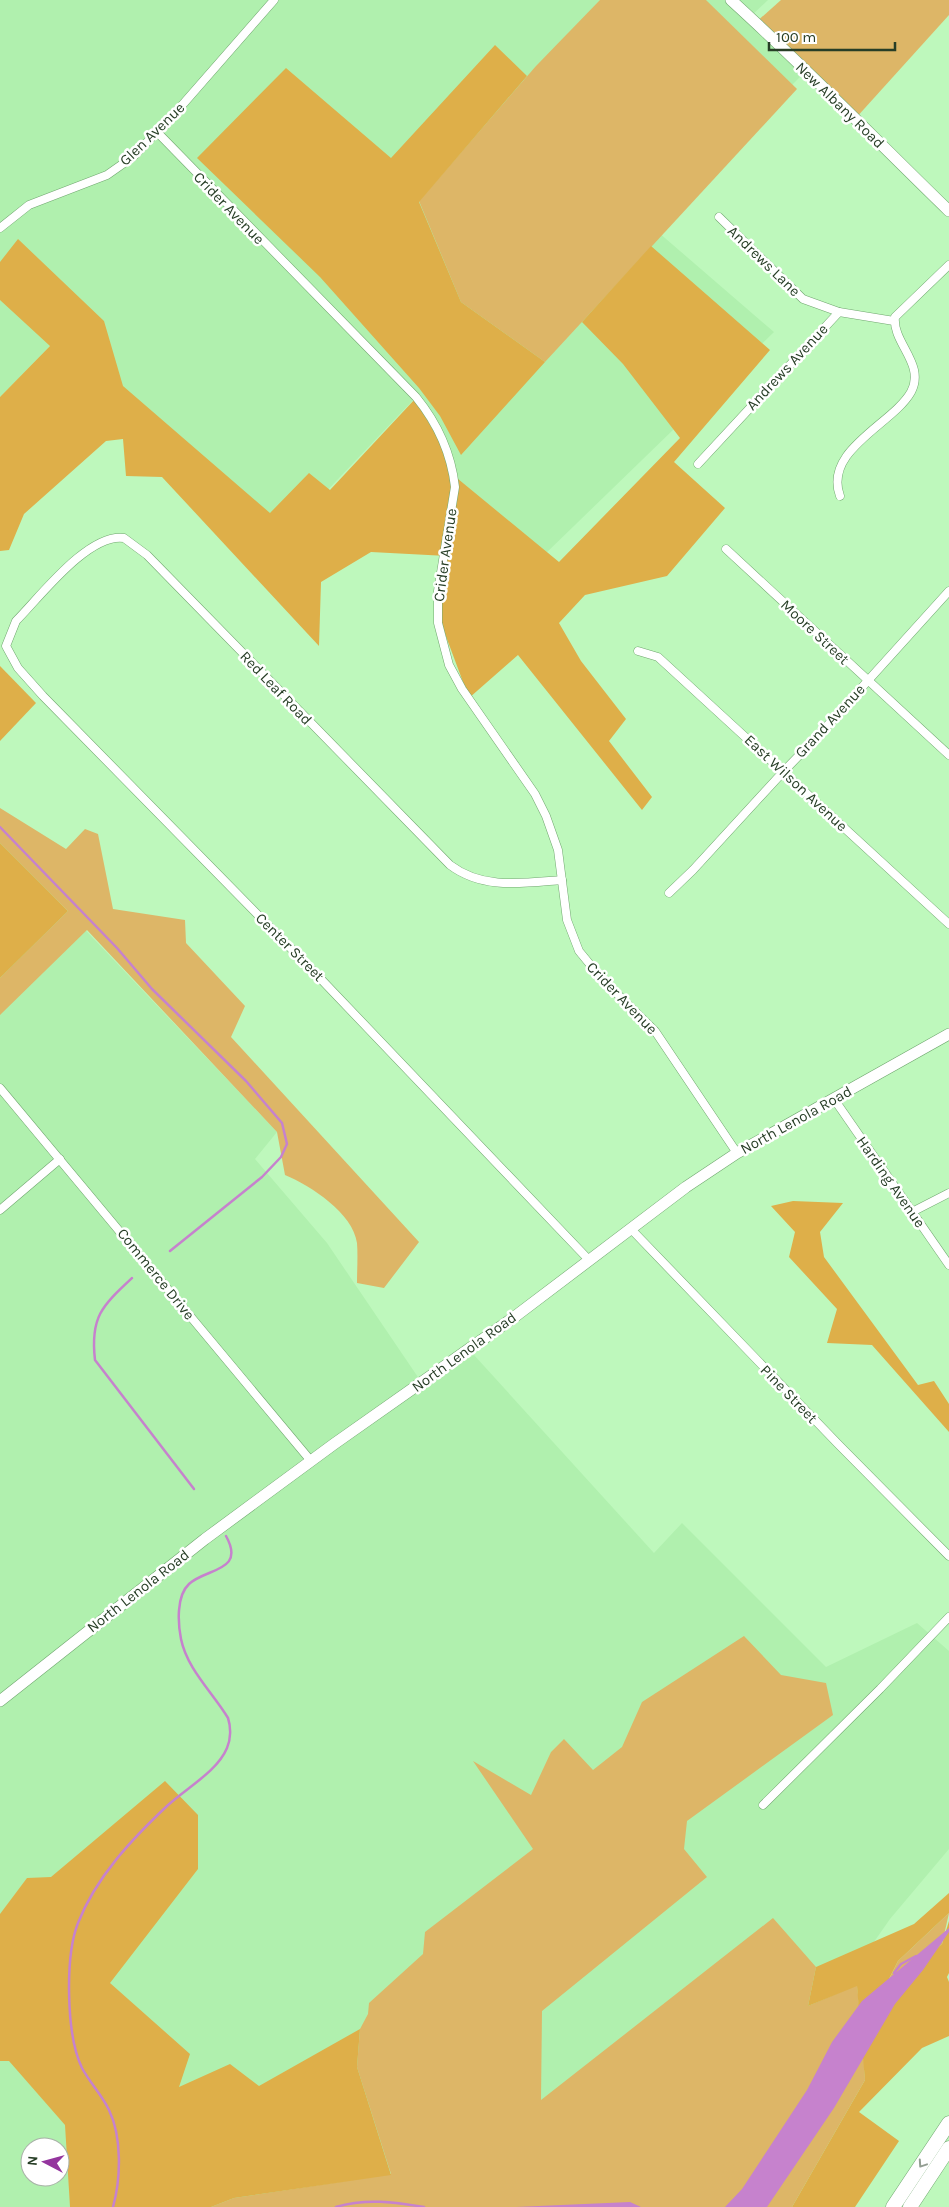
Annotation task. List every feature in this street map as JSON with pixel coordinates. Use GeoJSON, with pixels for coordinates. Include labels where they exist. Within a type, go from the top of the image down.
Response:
{"type":"FeatureCollection","features":[{"type":"Feature","properties":{"kind":"highway"},"geometry":{"type":"LineString","coordinates":[[893,2207],[949,2123]]}},
{"type":"Feature","properties":{"kind":"highway"},"geometry":{"type":"LineString","coordinates":[[910,2207],[949,2148]]}},
{"type":"Feature","properties":{"kind":"highway"},"geometry":{"type":"LineString","coordinates":[[932,2173],[949,2155]]}},
{"type":"Feature","properties":{"kind":"main road","name":"New Albany Road"},"geometry":{"type":"LineString","coordinates":[[731,0],[807,70],[844,110],[949,211]]}},
{"type":"Feature","properties":{"kind":"main road","name":"North Lenola Road"},"geometry":{"type":"LineString","coordinates":[[0,1701],[187,1553],[507,1322],[686,1187],[738,1152],[949,1034]]}},
{"type":"Feature","properties":{"kind":"street","name":"Glen Avenue"},"geometry":{"type":"LineString","coordinates":[[0,228],[29,205],[107,175],[134,156],[274,0]]}},
{"type":"Feature","properties":{"kind":"street","name":"Crider Avenue"},"geometry":{"type":"LineString","coordinates":[[157,132],[416,397],[441,433],[453,473],[455,487],[438,591],[438,623],[444,651],[455,678],[541,804],[554,839],[570,931],[585,961],[655,1031],[738,1152]]}},
{"type":"Feature","properties":{"kind":"street","name":"Andrews Lane"},"geometry":{"type":"LineString","coordinates":[[719,217],[803,299],[839,312]]}},
{"type":"Feature","properties":{"kind":"street"},"geometry":{"type":"LineString","coordinates":[[840,496],[837,485],[839,471],[848,454],[859,441],[891,414],[911,391],[914,383],[913,366],[895,331],[895,317],[908,301],[949,265]]}},
{"type":"Feature","properties":{"kind":"street","name":"Andrews Avenue"},"geometry":{"type":"LineString","coordinates":[[698,464],[839,312],[894,321]]}},
{"type":"Feature","properties":{"kind":"street","name":"Red Leaf Road"},"geometry":{"type":"LineString","coordinates":[[11,629],[16,621],[76,560],[108,539],[124,538],[147,555],[450,865],[472,879],[485,882],[510,883],[562,880]]}},
{"type":"Feature","properties":{"kind":"street","name":"Moore Street"},"geometry":{"type":"LineString","coordinates":[[726,549],[949,755]]}},
{"type":"Feature","properties":{"kind":"street","name":"Grand Avenue"},"geometry":{"type":"LineString","coordinates":[[669,893],[694,870],[949,591]]}},
{"type":"Feature","properties":{"kind":"street","name":"Center Street"},"geometry":{"type":"LineString","coordinates":[[11,629],[6,646],[18,668],[99,754],[318,975],[589,1260]]}},
{"type":"Feature","properties":{"kind":"street","name":"East Wilson Avenue"},"geometry":{"type":"LineString","coordinates":[[638,651],[658,656],[949,924]]}},
{"type":"Feature","properties":{"kind":"street","name":"Commerce Drive"},"geometry":{"type":"LineString","coordinates":[[0,1088],[312,1461]]}},
{"type":"Feature","properties":{"kind":"street","name":"Harding Avenue"},"geometry":{"type":"LineString","coordinates":[[834,1099],[949,1265]]}},
{"type":"Feature","properties":{"kind":"street"},"geometry":{"type":"LineString","coordinates":[[0,1210],[60,1159]]}},
{"type":"Feature","properties":{"kind":"street"},"geometry":{"type":"LineString","coordinates":[[912,1212],[949,1193]]}},
{"type":"Feature","properties":{"kind":"street","name":"Pine Street"},"geometry":{"type":"LineString","coordinates":[[631,1229],[838,1446],[949,1556]]}},
{"type":"Feature","properties":{"kind":"street"},"geometry":{"type":"LineString","coordinates":[[763,1804],[880,1690],[949,1617]]}},
{"type":"Feature","properties":{"kind":"shaded area"},"geometry":{"type":"Polygon","coordinates":[[[0,0],[768,0],[751,16],[807,70],[651,226],[774,332],[510,588],[446,537],[446,446],[416,397],[283,537],[50,346],[0,397],[0,0]]]}},
{"type":"Feature","properties":{"kind":"shaded area"},"geometry":{"type":"Polygon","coordinates":[[[600,0],[706,0],[797,89],[545,362],[461,302],[419,201],[536,66],[600,0]]]}},
{"type":"Feature","properties":{"kind":"shaded area"},"geometry":{"type":"Polygon","coordinates":[[[781,0],[949,0],[949,15],[855,119],[754,24],[781,0]]]}},
{"type":"Feature","properties":{"kind":"shaded area"},"geometry":{"type":"Polygon","coordinates":[[[495,45],[527,76],[419,202],[461,302],[545,362],[461,455],[440,416],[419,388],[320,277],[197,158],[286,68],[391,158],[495,45]]]}},
{"type":"Feature","properties":{"kind":"shaded area"},"geometry":{"type":"Polygon","coordinates":[[[18,239],[104,321],[123,386],[270,513],[309,473],[330,490],[415,399],[450,459],[452,474],[559,562],[680,438],[623,364],[582,322],[651,246],[770,350],[674,462],[725,508],[667,576],[585,595],[559,623],[581,661],[626,719],[609,741],[652,797],[642,810],[518,655],[469,698],[438,615],[447,556],[371,552],[321,582],[319,646],[162,477],[126,476],[123,439],[106,441],[24,514],[9,550],[0,551],[0,397],[50,346],[0,300],[0,262],[18,239]]]}},
{"type":"Feature","properties":{"kind":"shaded area"},"geometry":{"type":"Polygon","coordinates":[[[0,666],[36,703],[0,741],[0,666]]]}},
{"type":"Feature","properties":{"kind":"shaded area"},"geometry":{"type":"Polygon","coordinates":[[[0,808],[66,849],[85,829],[98,834],[113,909],[185,920],[186,943],[245,1006],[231,1037],[419,1242],[384,1288],[357,1283],[357,1243],[348,1221],[318,1193],[285,1175],[277,1132],[87,930],[0,1015],[0,978],[68,911],[0,843],[0,808]]]}},
{"type":"Feature","properties":{"kind":"shaded area"},"geometry":{"type":"Polygon","coordinates":[[[0,840],[277,1132],[255,1159],[327,1243],[424,1386],[474,1355],[654,1553],[682,1523],[826,1667],[917,1623],[949,1651],[949,1849],[890,1919],[841,1989],[800,2068],[428,2169],[320,2176],[239,2207],[0,2207],[0,840]]]}},
{"type":"Feature","properties":{"kind":"shaded area"},"geometry":{"type":"Polygon","coordinates":[[[0,843],[68,911],[0,978],[0,843]]]}},
{"type":"Feature","properties":{"kind":"shaded area"},"geometry":{"type":"Polygon","coordinates":[[[793,1201],[843,1203],[820,1232],[824,1257],[918,1385],[934,1381],[949,1404],[949,1432],[872,1345],[827,1343],[837,1309],[789,1257],[795,1232],[771,1206],[793,1201]]]}},
{"type":"Feature","properties":{"kind":"shaded area"},"geometry":{"type":"Polygon","coordinates":[[[744,1636],[781,1675],[826,1683],[833,1715],[687,1821],[684,1849],[707,1877],[542,2011],[541,2100],[773,1918],[816,1967],[808,2006],[857,1985],[862,2034],[898,1961],[949,1913],[942,1944],[899,1980],[863,2047],[865,2080],[792,2207],[211,2207],[234,2198],[391,2174],[357,2067],[360,2029],[368,2014],[369,2003],[423,1954],[425,1932],[533,1849],[473,1761],[531,1795],[551,1752],[564,1739],[593,1770],[622,1747],[642,1702],[744,1636]]]}},
{"type":"Feature","properties":{"kind":"shaded area"},"geometry":{"type":"Polygon","coordinates":[[[165,1781],[198,1815],[198,1869],[110,1983],[190,2054],[179,2087],[230,2064],[259,2086],[360,2029],[357,2067],[391,2175],[234,2198],[211,2207],[70,2207],[70,2137],[66,2137],[65,2125],[9,2061],[0,2061],[0,1914],[27,1878],[51,1877],[165,1781]]]}},
{"type":"Feature","properties":{"kind":"shaded area"},"geometry":{"type":"Polygon","coordinates":[[[949,1893],[949,1913],[898,1961],[861,2035],[857,1986],[808,2006],[816,1967],[914,1924],[949,1893]]]}},
{"type":"Feature","properties":{"kind":"shaded area"},"geometry":{"type":"Polygon","coordinates":[[[949,1921],[949,1973],[947,1977],[949,1982],[949,2036],[922,2048],[859,2112],[899,2141],[855,2207],[792,2207],[865,2080],[862,2047],[899,1980],[942,1944],[949,1921]]]}},
{"type":"Feature","properties":{"kind":"shaded area"},"geometry":{"type":"Polygon","coordinates":[[[949,1928],[949,1932],[923,1970],[895,2004],[834,2108],[767,2207],[725,2207],[742,2189],[807,2090],[832,2042],[862,2001],[949,1928]]]}},
{"type":"Feature","properties":{"kind":"shaded area"},"geometry":{"type":"Polygon","coordinates":[[[630,2202],[641,2207],[516,2207],[630,2202]]]}},
{"type":"Feature","properties":{"kind":"waterway"},"geometry":{"type":"LineString","coordinates":[[0,827],[117,948],[152,989],[246,1081],[282,1123],[287,1144],[281,1157],[262,1177],[170,1251]]}},
{"type":"Feature","properties":{"kind":"waterway"},"geometry":{"type":"LineString","coordinates":[[132,1278],[100,1313],[94,1333],[95,1360],[194,1489]]}},
{"type":"Feature","properties":{"kind":"waterway"},"geometry":{"type":"LineString","coordinates":[[113,2207],[119,2171],[116,2132],[109,2110],[82,2068],[77,2054],[70,2016],[69,1975],[74,1937],[78,1923],[95,1890],[128,1845],[167,1806],[209,1772],[227,1748],[230,1733],[228,1718],[189,1660],[184,1650],[179,1626],[180,1603],[185,1589],[196,1579],[228,1563],[231,1556],[231,1548],[226,1536]]}},
{"type":"Feature","properties":{"kind":"waterway"},"geometry":{"type":"LineString","coordinates":[[894,1973],[901,1964],[916,1956]]}},
{"type":"Feature","properties":{"kind":"waterway"},"geometry":{"type":"LineString","coordinates":[[336,2207],[358,2202],[391,2202],[424,2207]]}}]}
